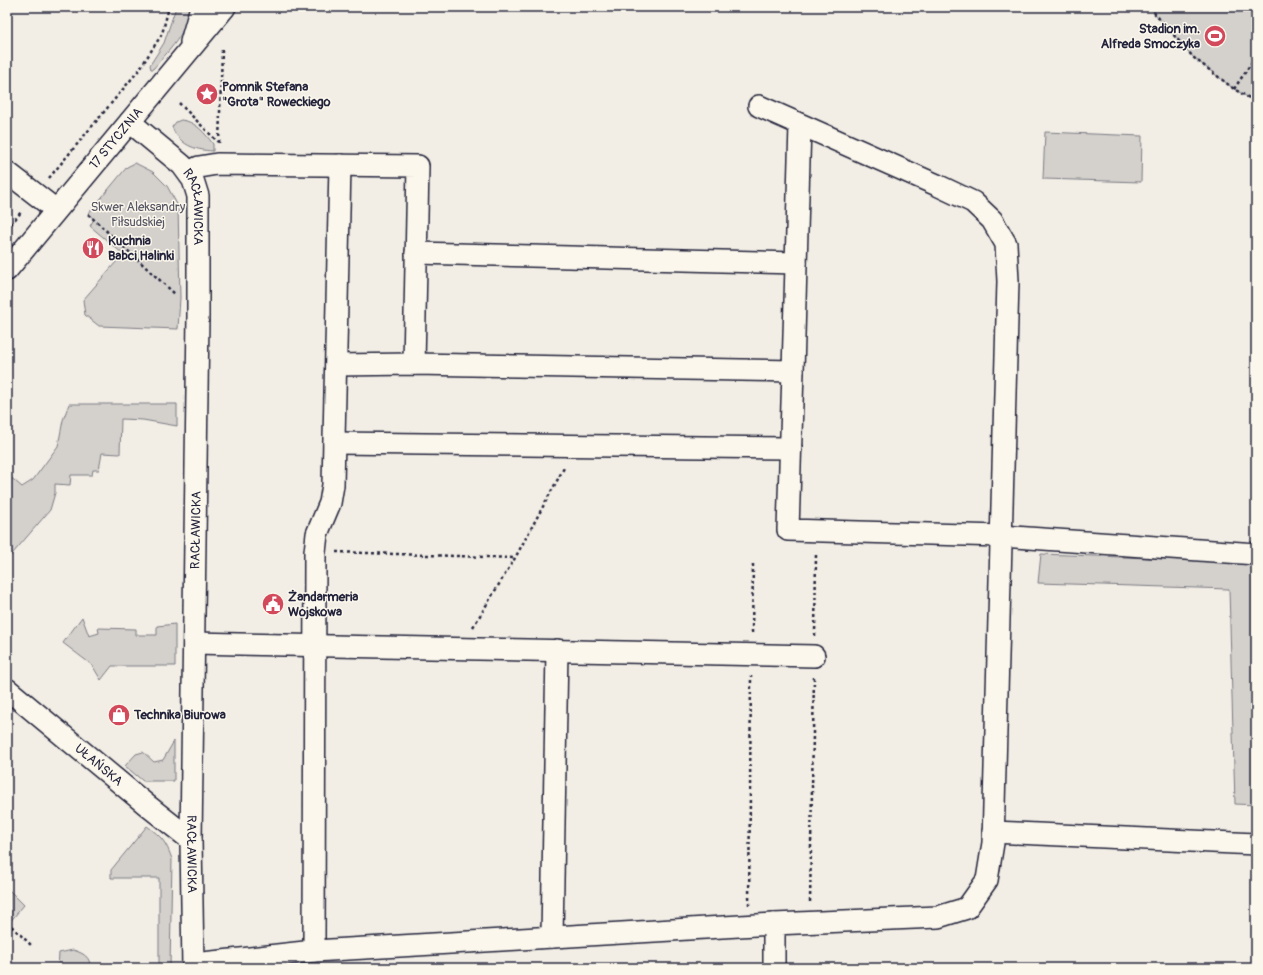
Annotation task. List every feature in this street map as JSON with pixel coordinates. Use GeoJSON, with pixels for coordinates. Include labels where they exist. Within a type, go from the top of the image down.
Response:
{"type":"FeatureCollection","features":[{"type":"Feature","properties":{"kind":"street"},"geometry":{"type":"LineString","coordinates":[[188,53],[201,7]]}},
{"type":"Feature","properties":{"kind":"street","name":"17 STYCZNIA"},"geometry":{"type":"LineString","coordinates":[[7,270],[225,7]]}},
{"type":"Feature","properties":{"kind":"street"},"geometry":{"type":"LineString","coordinates":[[193,966],[314,951],[748,925],[938,917],[967,908],[987,880],[993,843],[1008,281],[1006,244],[992,220],[973,202],[758,106]]}},
{"type":"Feature","properties":{"kind":"street","name":"RACŁAWICKA"},"geometry":{"type":"LineString","coordinates":[[130,122],[176,160],[188,172],[193,180],[198,196],[198,316],[191,840],[193,966]]}},
{"type":"Feature","properties":{"kind":"street"},"geometry":{"type":"LineString","coordinates":[[800,125],[788,530],[1001,536],[1256,554]]}},
{"type":"Feature","properties":{"kind":"street"},"geometry":{"type":"LineString","coordinates":[[188,172],[199,167],[218,164],[418,166],[414,364]]}},
{"type":"Feature","properties":{"kind":"street"},"geometry":{"type":"LineString","coordinates":[[314,951],[315,552],[317,534],[330,503],[333,485],[340,165]]}},
{"type":"Feature","properties":{"kind":"street"},"geometry":{"type":"LineString","coordinates":[[7,172],[56,210]]}},
{"type":"Feature","properties":{"kind":"street"},"geometry":{"type":"LineString","coordinates":[[416,253],[796,263]]}},
{"type":"Feature","properties":{"kind":"street"},"geometry":{"type":"LineString","coordinates":[[336,365],[414,364],[793,371]]}},
{"type":"Feature","properties":{"kind":"street"},"geometry":{"type":"LineString","coordinates":[[334,443],[791,448]]}},
{"type":"Feature","properties":{"kind":"street"},"geometry":{"type":"LineString","coordinates":[[194,643],[814,656]]}},
{"type":"Feature","properties":{"kind":"street"},"geometry":{"type":"LineString","coordinates":[[552,937],[557,650]]}},
{"type":"Feature","properties":{"kind":"street","name":"UŁAŃSKA"},"geometry":{"type":"LineString","coordinates":[[7,689],[191,840]]}},
{"type":"Feature","properties":{"kind":"street"},"geometry":{"type":"LineString","coordinates":[[993,832],[1256,844]]}},
{"type":"Feature","properties":{"kind":"street"},"geometry":{"type":"LineString","coordinates":[[774,924],[774,968]]}},
{"type":"Feature","properties":{"kind":"path"},"geometry":{"type":"LineString","coordinates":[[7,229],[139,70],[162,34],[169,7]]}},
{"type":"Feature","properties":{"kind":"path"},"geometry":{"type":"LineString","coordinates":[[1151,7],[1155,14],[1194,58],[1234,90],[1256,102]]}},
{"type":"Feature","properties":{"kind":"path"},"geometry":{"type":"LineString","coordinates":[[218,164],[222,50]]}},
{"type":"Feature","properties":{"kind":"path"},"geometry":{"type":"LineString","coordinates":[[1234,90],[1256,56]]}},
{"type":"Feature","properties":{"kind":"path"},"geometry":{"type":"LineString","coordinates":[[179,103],[219,143]]}},
{"type":"Feature","properties":{"kind":"path"},"geometry":{"type":"LineString","coordinates":[[88,214],[198,316]]}},
{"type":"Feature","properties":{"kind":"path"},"geometry":{"type":"LineString","coordinates":[[461,648],[515,558],[576,446]]}},
{"type":"Feature","properties":{"kind":"path"},"geometry":{"type":"LineString","coordinates":[[810,922],[817,531]]}},
{"type":"Feature","properties":{"kind":"path"},"geometry":{"type":"LineString","coordinates":[[315,552],[515,558]]}},
{"type":"Feature","properties":{"kind":"path"},"geometry":{"type":"LineString","coordinates":[[748,925],[753,563]]}},
{"type":"Feature","properties":{"kind":"path"},"geometry":{"type":"LineString","coordinates":[[7,922],[31,945]]}},
{"type":"Feature","properties":{"kind":"green space"},"geometry":{"type":"Polygon","coordinates":[[[176,7],[189,7],[185,25],[177,41],[153,69],[151,69],[150,65],[164,43],[176,7]]]}},
{"type":"Feature","properties":{"kind":"green space","name":"Stadion im. Alfreda Smoczyka"},"geometry":{"type":"Polygon","coordinates":[[[1151,7],[1256,7],[1256,102],[1234,89],[1194,58],[1155,14],[1151,7]]]}},
{"type":"Feature","properties":{"kind":"green space"},"geometry":{"type":"Polygon","coordinates":[[[181,120],[195,125],[203,132],[213,144],[213,151],[194,148],[183,142],[172,127],[176,122],[181,120]]]}},
{"type":"Feature","properties":{"kind":"green space"},"geometry":{"type":"Polygon","coordinates":[[[1045,132],[1142,136],[1141,182],[1043,179],[1045,132]]]}},
{"type":"Feature","properties":{"kind":"green space","name":"Skwer Aleksandry Piłsudskiej"},"geometry":{"type":"Polygon","coordinates":[[[135,163],[153,172],[167,186],[178,206],[180,298],[178,329],[99,326],[85,315],[83,300],[123,254],[90,226],[94,219],[88,214],[127,167],[135,163]]]}},
{"type":"Feature","properties":{"kind":"green space"},"geometry":{"type":"Polygon","coordinates":[[[69,404],[177,404],[177,426],[143,420],[121,419],[120,454],[102,453],[99,470],[93,470],[92,475],[71,475],[70,485],[55,484],[55,493],[50,510],[7,560],[7,474],[22,487],[33,480],[58,446],[63,420],[69,404]]]}},
{"type":"Feature","properties":{"kind":"green space"},"geometry":{"type":"Polygon","coordinates":[[[1041,554],[1256,562],[1256,805],[1235,804],[1229,589],[1038,583],[1041,554]]]}},
{"type":"Feature","properties":{"kind":"green space"},"geometry":{"type":"Polygon","coordinates":[[[82,617],[89,636],[99,633],[98,628],[136,629],[136,635],[157,635],[157,626],[175,624],[175,666],[112,666],[101,680],[92,665],[63,643],[82,617]]]}},
{"type":"Feature","properties":{"kind":"green space"},"geometry":{"type":"Polygon","coordinates":[[[174,741],[174,781],[143,781],[125,766],[136,754],[143,752],[154,762],[163,760],[174,741]]]}},
{"type":"Feature","properties":{"kind":"green space"},"geometry":{"type":"Polygon","coordinates":[[[147,826],[163,840],[172,859],[170,968],[159,968],[159,878],[111,878],[111,870],[147,826]]]}},
{"type":"Feature","properties":{"kind":"green space"},"geometry":{"type":"Polygon","coordinates":[[[7,888],[24,905],[9,923],[7,923],[7,888]]]}},
{"type":"Feature","properties":{"kind":"green space"},"geometry":{"type":"Polygon","coordinates":[[[73,950],[88,958],[90,968],[58,968],[59,953],[73,950]]]}},
{"type":"Feature","properties":{"kind":"place","name":"Stadion im. Alfreda Smoczyka"},"geometry":{"type":"Point","coordinates":[1215,36]}},
{"type":"Feature","properties":{"kind":"place","name":"Pomnik Stefana \"Grota\" Roweckiego"},"geometry":{"type":"Point","coordinates":[207,94]}},
{"type":"Feature","properties":{"kind":"place","name":"Kuchnia Babci Halinki"},"geometry":{"type":"Point","coordinates":[93,248]}},
{"type":"Feature","properties":{"kind":"place","name":"Żandarmeria Wojskowa"},"geometry":{"type":"Point","coordinates":[273,604]}},
{"type":"Feature","properties":{"kind":"place","name":"Technika Biurowa"},"geometry":{"type":"Point","coordinates":[119,715]}}]}
